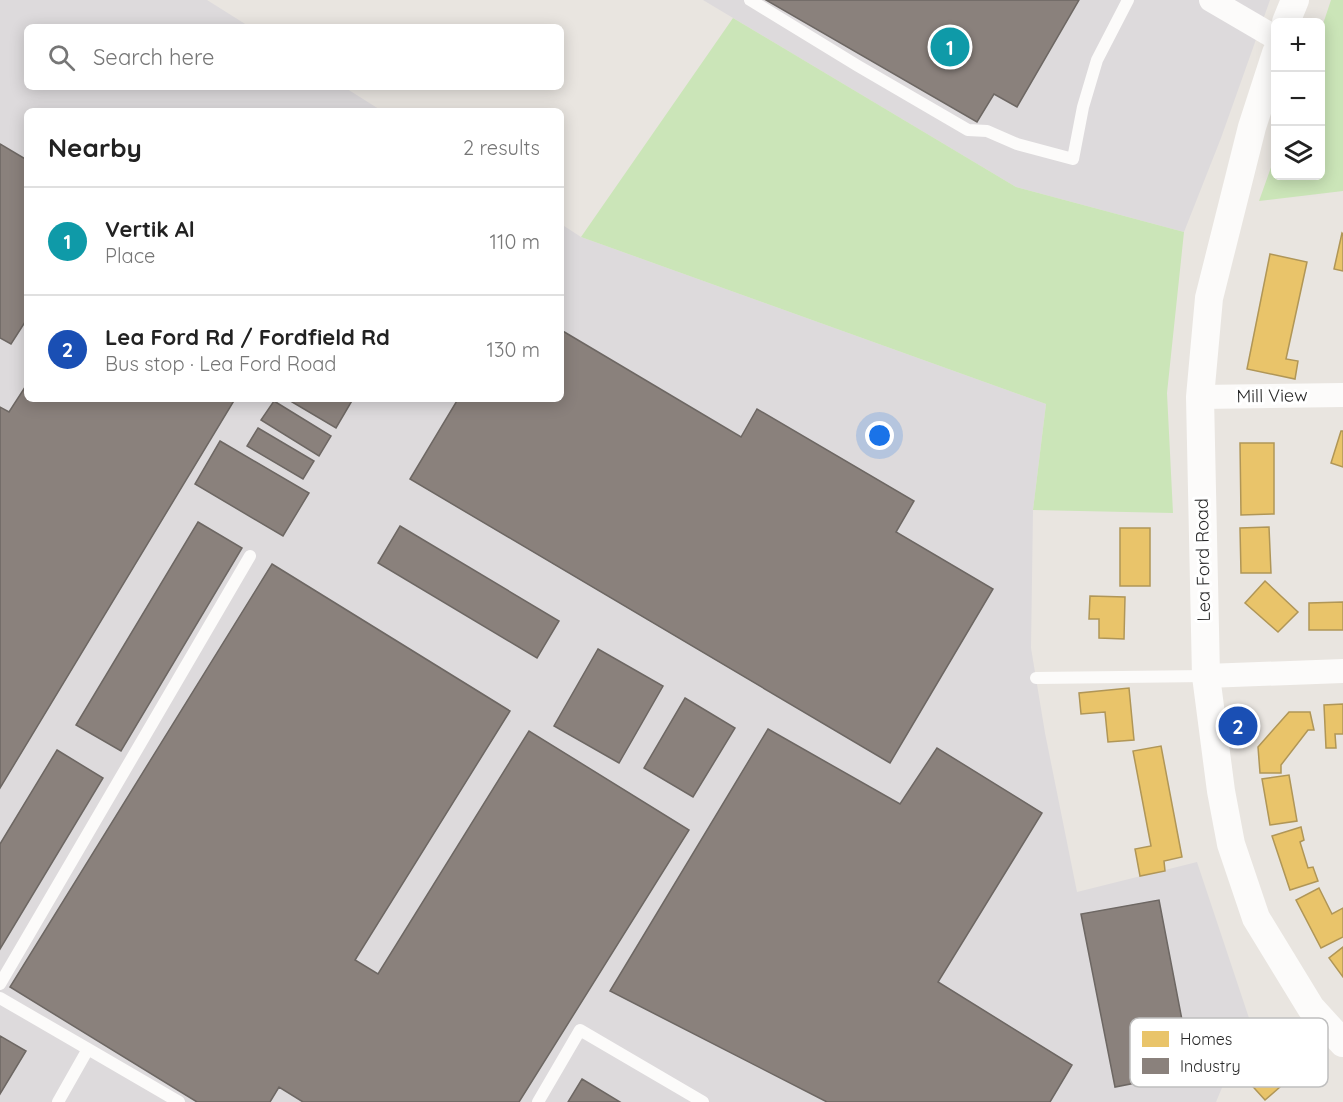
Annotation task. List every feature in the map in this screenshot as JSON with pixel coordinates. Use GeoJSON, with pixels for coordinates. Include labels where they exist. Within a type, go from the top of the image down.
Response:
{"type":"FeatureCollection","features":[{"type":"Feature","properties":{"kind":"street"},"geometry":{"type":"LineString","coordinates":[[1211,0],[1271,36]]}},
{"type":"Feature","properties":{"kind":"street"},"geometry":{"type":"LineString","coordinates":[[1287,18],[1294,0]]}},
{"type":"Feature","properties":{"kind":"street","name":"Lea Ford Road"},"geometry":{"type":"LineString","coordinates":[[1271,66],[1252,127],[1209,298],[1200,397],[1206,676],[1221,791],[1231,844],[1256,918],[1311,1008],[1320,1018]]}},
{"type":"Feature","properties":{"kind":"street","name":"Mill View"},"geometry":{"type":"LineString","coordinates":[[1200,397],[1343,395]]}},
{"type":"Feature","properties":{"kind":"street"},"geometry":{"type":"LineString","coordinates":[[1206,676],[1343,671]]}},
{"type":"Feature","properties":{"kind":"street","name":"Lea Ford Road"},"geometry":{"type":"LineString","coordinates":[[1328,1027],[1343,1043]]}},
{"type":"Feature","properties":{"kind":"lane"},"geometry":{"type":"LineString","coordinates":[[750,0],[968,130],[987,130],[1017,144],[1073,159],[1083,107],[1096,60],[1128,0]]}},
{"type":"Feature","properties":{"kind":"lane"},"geometry":{"type":"LineString","coordinates":[[0,984],[250,556]]}},
{"type":"Feature","properties":{"kind":"lane"},"geometry":{"type":"LineString","coordinates":[[1036,678],[1206,676]]}},
{"type":"Feature","properties":{"kind":"lane"},"geometry":{"type":"LineString","coordinates":[[0,998],[179,1102]]}},
{"type":"Feature","properties":{"kind":"lane"},"geometry":{"type":"LineString","coordinates":[[538,1102],[580,1030],[703,1102]]}},
{"type":"Feature","properties":{"kind":"lane"},"geometry":{"type":"LineString","coordinates":[[58,1102],[88,1049]]}},
{"type":"Feature","properties":{"kind":"shaded area"},"geometry":{"type":"Polygon","coordinates":[[[0,0],[207,0],[245,24],[24,24],[24,90],[349,90],[377,108],[24,108],[24,402],[564,402],[564,226],[581,237],[1046,404],[1033,510],[1031,648],[1045,733],[1077,892],[1197,862],[1249,1018],[1130,1018],[1130,1087],[1222,1087],[1216,1102],[0,1102],[0,0]]]}},
{"type":"Feature","properties":{"kind":"shaded area"},"geometry":{"type":"Polygon","coordinates":[[[703,0],[1270,0],[1221,138],[1184,232],[1016,187],[703,0]]]}},
{"type":"Feature","properties":{"kind":"green space"},"geometry":{"type":"Polygon","coordinates":[[[1331,0],[1343,0],[1343,191],[1259,201],[1271,167],[1271,180],[1325,180],[1325,18],[1331,0]]]}},
{"type":"Feature","properties":{"kind":"green space"},"geometry":{"type":"Polygon","coordinates":[[[733,18],[1016,187],[1184,232],[1167,393],[1173,513],[1033,510],[1046,404],[581,237],[733,18]]]}},
{"type":"Feature","properties":{"kind":"building: Homes"},"geometry":{"type":"Polygon","coordinates":[[[1343,234],[1343,271],[1334,269],[1343,234]]]}},
{"type":"Feature","properties":{"kind":"building: Homes"},"geometry":{"type":"Polygon","coordinates":[[[1270,254],[1307,262],[1286,359],[1298,361],[1295,379],[1247,369],[1270,254]]]}},
{"type":"Feature","properties":{"kind":"building: Homes"},"geometry":{"type":"Polygon","coordinates":[[[1341,431],[1343,431],[1343,467],[1331,463],[1341,431]]]}},
{"type":"Feature","properties":{"kind":"building: Homes"},"geometry":{"type":"Polygon","coordinates":[[[1240,443],[1274,443],[1274,514],[1241,515],[1240,443]]]}},
{"type":"Feature","properties":{"kind":"building: Homes"},"geometry":{"type":"Polygon","coordinates":[[[1269,527],[1271,573],[1241,573],[1240,528],[1269,527]]]}},
{"type":"Feature","properties":{"kind":"building: Homes"},"geometry":{"type":"Polygon","coordinates":[[[1120,528],[1150,528],[1150,586],[1120,586],[1120,528]]]}},
{"type":"Feature","properties":{"kind":"building: Homes"},"geometry":{"type":"Polygon","coordinates":[[[1265,581],[1298,612],[1278,632],[1245,603],[1265,581]]]}},
{"type":"Feature","properties":{"kind":"building: Homes"},"geometry":{"type":"Polygon","coordinates":[[[1090,596],[1125,597],[1124,639],[1099,638],[1099,619],[1089,619],[1090,596]]]}},
{"type":"Feature","properties":{"kind":"building: Homes"},"geometry":{"type":"Polygon","coordinates":[[[1343,602],[1343,630],[1309,630],[1309,603],[1343,602]]]}},
{"type":"Feature","properties":{"kind":"building: Homes"},"geometry":{"type":"Polygon","coordinates":[[[1129,688],[1134,740],[1108,742],[1105,712],[1081,714],[1079,693],[1129,688]]]}},
{"type":"Feature","properties":{"kind":"building: Homes"},"geometry":{"type":"Polygon","coordinates":[[[1343,704],[1343,734],[1335,734],[1336,748],[1326,748],[1324,705],[1343,704]]]}},
{"type":"Feature","properties":{"kind":"building: Homes"},"geometry":{"type":"Polygon","coordinates":[[[1289,712],[1310,712],[1314,730],[1308,730],[1281,765],[1281,773],[1260,773],[1258,747],[1289,712]]]}},
{"type":"Feature","properties":{"kind":"building: Homes"},"geometry":{"type":"Polygon","coordinates":[[[1161,746],[1182,857],[1164,861],[1165,871],[1140,876],[1135,849],[1151,846],[1133,751],[1161,746]]]}},
{"type":"Feature","properties":{"kind":"building: Homes"},"geometry":{"type":"Polygon","coordinates":[[[1289,775],[1297,821],[1270,825],[1262,779],[1289,775]]]}},
{"type":"Feature","properties":{"kind":"building: Homes"},"geometry":{"type":"Polygon","coordinates":[[[1301,827],[1304,840],[1300,842],[1308,868],[1313,867],[1318,881],[1290,890],[1272,836],[1301,827]]]}},
{"type":"Feature","properties":{"kind":"building: Homes"},"geometry":{"type":"Polygon","coordinates":[[[1319,888],[1332,914],[1343,908],[1343,937],[1321,948],[1296,900],[1319,888]]]}},
{"type":"Feature","properties":{"kind":"building: Homes"},"geometry":{"type":"Polygon","coordinates":[[[1343,947],[1343,977],[1329,958],[1343,947]]]}},
{"type":"Feature","properties":{"kind":"building: Homes"},"geometry":{"type":"Polygon","coordinates":[[[1253,1087],[1280,1087],[1265,1100],[1253,1087]]]}},
{"type":"Feature","properties":{"kind":"building: Industry"},"geometry":{"type":"Polygon","coordinates":[[[766,0],[1079,0],[1017,107],[994,94],[977,122],[766,0]]]}},
{"type":"Feature","properties":{"kind":"building: Industry"},"geometry":{"type":"Polygon","coordinates":[[[0,144],[24,158],[24,324],[11,344],[0,338],[0,144]]]}},
{"type":"Feature","properties":{"kind":"building: Industry"},"geometry":{"type":"Polygon","coordinates":[[[564,332],[741,437],[757,409],[914,501],[896,532],[993,589],[890,763],[410,479],[456,402],[564,402],[564,332]]]}},
{"type":"Feature","properties":{"kind":"building: Industry"},"geometry":{"type":"Polygon","coordinates":[[[24,389],[24,402],[233,402],[0,788],[0,407],[9,412],[24,389]]]}},
{"type":"Feature","properties":{"kind":"building: Industry"},"geometry":{"type":"Polygon","coordinates":[[[276,402],[331,436],[319,456],[261,420],[276,402]]]}},
{"type":"Feature","properties":{"kind":"building: Industry"},"geometry":{"type":"Polygon","coordinates":[[[292,402],[351,402],[336,428],[292,402]]]}},
{"type":"Feature","properties":{"kind":"building: Industry"},"geometry":{"type":"Polygon","coordinates":[[[258,428],[314,461],[303,479],[247,446],[258,428]]]}},
{"type":"Feature","properties":{"kind":"building: Industry"},"geometry":{"type":"Polygon","coordinates":[[[220,441],[309,493],[283,536],[195,484],[220,441]]]}},
{"type":"Feature","properties":{"kind":"building: Industry"},"geometry":{"type":"Polygon","coordinates":[[[198,522],[242,548],[121,751],[76,725],[198,522]]]}},
{"type":"Feature","properties":{"kind":"building: Industry"},"geometry":{"type":"Polygon","coordinates":[[[400,526],[559,621],[537,658],[378,563],[400,526]]]}},
{"type":"Feature","properties":{"kind":"building: Industry"},"geometry":{"type":"Polygon","coordinates":[[[272,564],[510,711],[355,960],[378,974],[529,731],[689,830],[519,1102],[303,1102],[279,1087],[270,1102],[197,1102],[10,987],[272,564]]]}},
{"type":"Feature","properties":{"kind":"building: Industry"},"geometry":{"type":"Polygon","coordinates":[[[598,649],[663,686],[619,763],[554,726],[598,649]]]}},
{"type":"Feature","properties":{"kind":"building: Industry"},"geometry":{"type":"Polygon","coordinates":[[[685,698],[735,728],[693,797],[644,768],[685,698]]]}},
{"type":"Feature","properties":{"kind":"building: Industry"},"geometry":{"type":"Polygon","coordinates":[[[768,729],[900,804],[937,748],[1042,813],[938,982],[1072,1065],[1050,1102],[827,1102],[610,991],[768,729]]]}},
{"type":"Feature","properties":{"kind":"building: Industry"},"geometry":{"type":"Polygon","coordinates":[[[57,750],[103,778],[0,949],[0,844],[57,750]]]}},
{"type":"Feature","properties":{"kind":"building: Industry"},"geometry":{"type":"Polygon","coordinates":[[[1159,900],[1182,1018],[1130,1018],[1130,1084],[1115,1087],[1081,914],[1159,900]]]}},
{"type":"Feature","properties":{"kind":"building: Industry"},"geometry":{"type":"Polygon","coordinates":[[[0,1036],[26,1051],[0,1094],[0,1036]]]}},
{"type":"Feature","properties":{"kind":"building: Industry"},"geometry":{"type":"Polygon","coordinates":[[[582,1079],[620,1102],[568,1102],[582,1079]]]}},
{"type":"Feature","properties":{"kind":"place","name":"Vertik Al"},"geometry":{"type":"Point","coordinates":[950,47]}},
{"type":"Feature","properties":{"kind":"place","name":"Lea Ford Rd / Fordfield Rd"},"geometry":{"type":"Point","coordinates":[1238,726]}}]}
